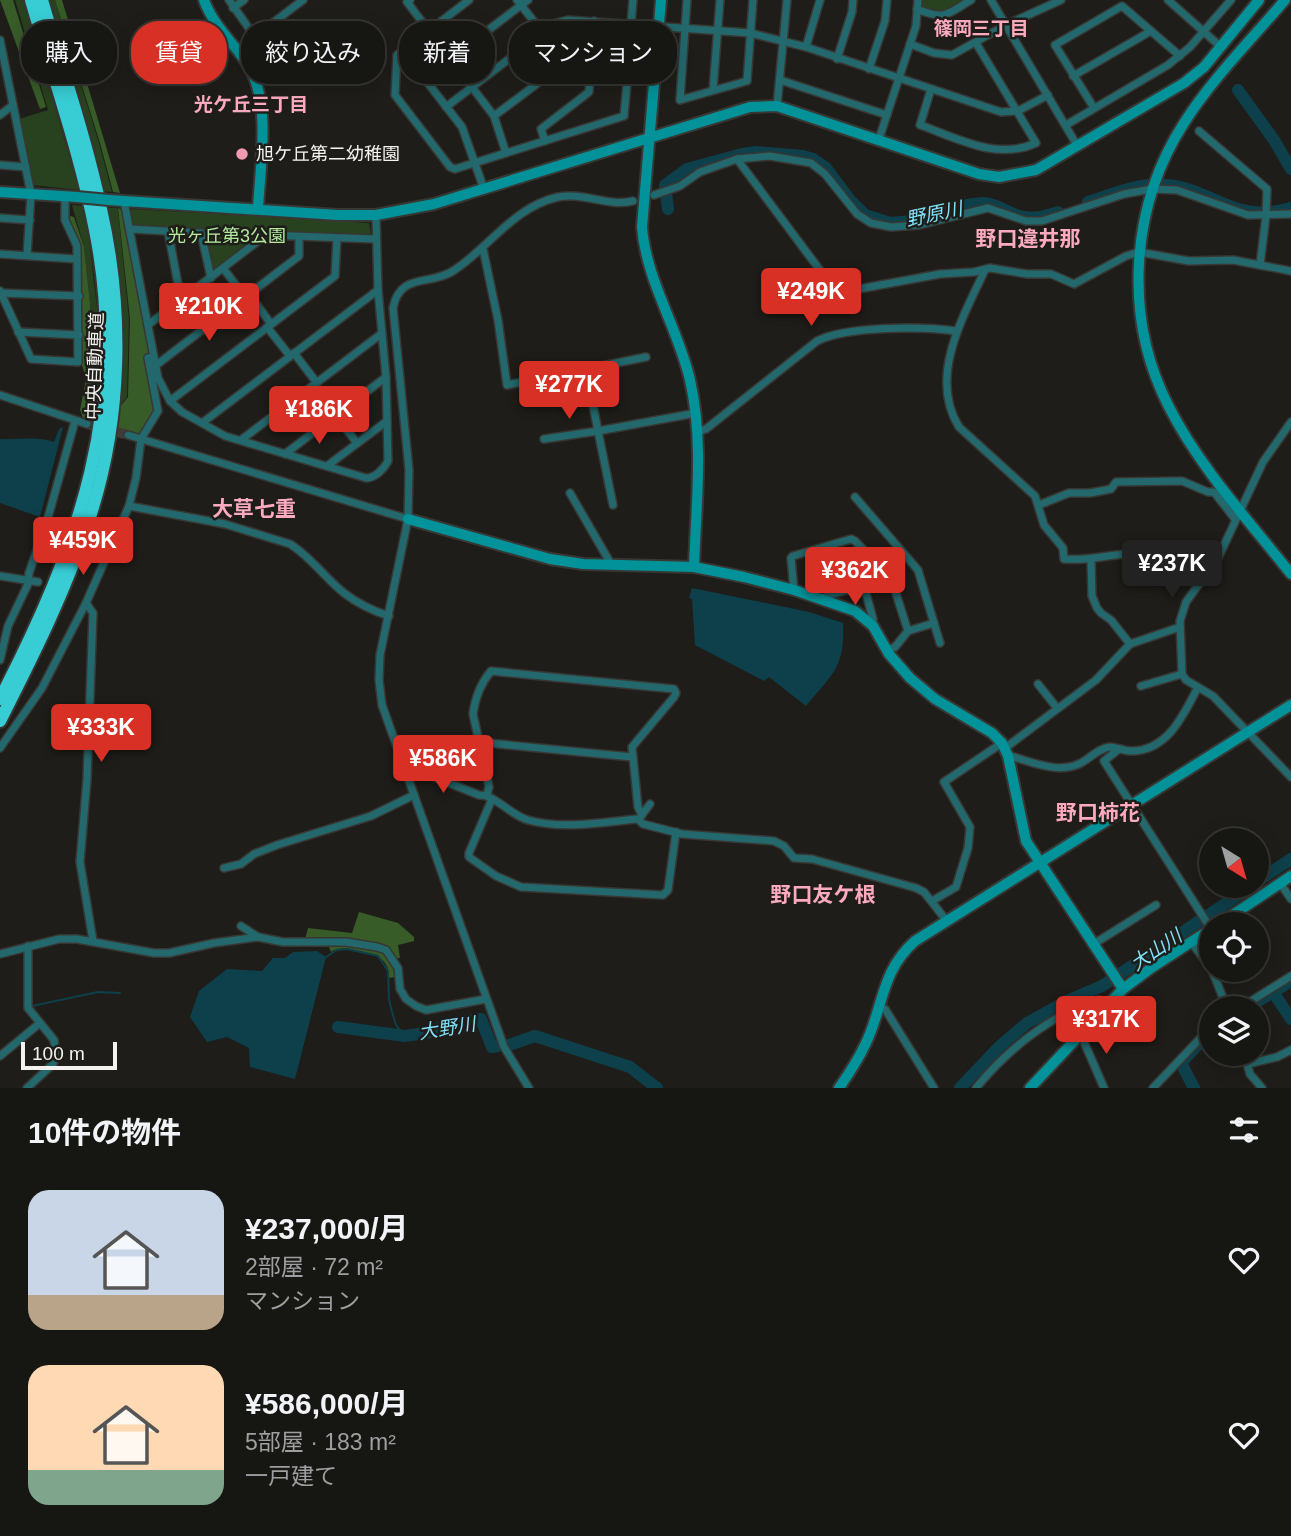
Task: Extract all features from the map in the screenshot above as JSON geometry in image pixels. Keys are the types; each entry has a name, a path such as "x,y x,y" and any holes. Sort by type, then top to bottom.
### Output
{"highway":[{"name":"中央自動車道","path":"0,699 52,592 81,512 100,434 107,354 103,275 95,231 76,152 31,0"},
{"name":"中央自動車道","path":"0,721 61,596 90,515 109,436 115,376 115,302 102,210 41,0"}],"street":[{"path":"204,0 211,15 255,79 262,106 258,209"},
{"path":"229,0 243,21"},
{"path":"233,8 244,0"},
{"path":"276,21 303,0"},
{"path":"410,0 407,2 422,21"},
{"path":"441,21 469,0"},
{"path":"631,21 633,0"},
{"path":"659,21 661,0"},
{"path":"687,0 680,100 747,81 753,0"},
{"path":"713,90 720,0"},
{"path":"777,106 787,0"},
{"path":"806,47 820,0"},
{"path":"837,59 852,12 853,0"},
{"path":"869,69 885,21 887,0"},
{"path":"879,139 916,26 918,0"},
{"path":"917,9 940,16 971,0"},
{"path":"991,0 1078,147"},
{"path":"910,44 944,55 961,52 1006,25 1061,0"},
{"path":"1066,125 1180,56 1231,0"},
{"path":"0,192 376,215 434,204 750,107 777,106 979,174 999,177 1036,170 1184,83 1204,67 1259,0"},
{"path":"1238,514 1190,444 1167,405 1158,383 1150,361 1141,317 1139,252 1154,186 1168,150 1189,115 1285,0"},
{"path":"1172,1 1222,47"},
{"path":"495,23 522,2 535,21"},
{"path":"1094,108 1055,45 1122,6 1180,56"},
{"path":"564,21 594,21"},
{"path":"677,27 750,33 806,47 1001,112 1018,111 1048,95"},
{"path":"1073,76 1151,31"},
{"path":"0,40 3,69 31,194 27,255"},
{"path":"931,89 920,125 994,150 1013,151 1036,143 976,43"},
{"path":"237,50 241,47"},
{"path":"399,54 396,95 450,167 455,169 624,116 627,84"},
{"path":"446,107 509,59"},
{"path":"780,80 887,115"},
{"path":"428,84 466,134 484,189"},
{"path":"469,84 494,116 506,153"},
{"path":"494,116 537,84"},
{"path":"545,141 541,129 589,92 590,84"},
{"path":"654,84 643,206 644,247 681,348 696,413 694,566"},
{"path":"0,115 13,105"},
{"path":"1199,131 1267,189 1260,265"},
{"path":"654,195 680,186 700,172 737,159 770,156 811,163 825,174 857,214 871,223 891,227 919,225 988,208 1026,221 1042,221 1154,186 1177,190 1239,212 1291,214"},
{"path":"737,159 837,293 940,274 985,270 1051,274 1074,284 1126,256 1139,252 1189,261 1233,260 1291,271"},
{"path":"0,165 26,167"},
{"path":"529,1088 507,1054 486,999 387,722 379,680 380,654 408,519 409,470 393,308 401,289 410,283 450,273 483,249 513,218 547,200 574,196 622,204 633,201"},
{"path":"71,197 65,220 76,246 79,296 78,362 31,359 1,292 79,296"},
{"path":"124,201 155,366 161,386 170,401 182,412 225,436 366,478 378,472 388,461 386,377 375,239 376,215"},
{"path":"0,218 30,220"},
{"path":"130,229 201,233 211,278"},
{"path":"167,231 181,300"},
{"path":"148,326 266,235 375,239"},
{"path":"155,366 299,256 299,237"},
{"path":"170,401 335,276 337,238"},
{"path":"483,249 498,320 507,385 646,357"},
{"path":"0,254 76,259"},
{"path":"223,268 315,384 357,443"},
{"path":"985,270 956,331 949,364 948,401 950,414 958,427 1035,496 1044,525 1063,548 1064,559 1091,560 1126,553 1140,554 1172,565 1199,584"},
{"path":"202,423 378,290"},
{"path":"697,432 706,429 817,341 826,337 878,329 956,331"},
{"path":"18,332 79,335"},
{"path":"241,440 381,334"},
{"path":"0,748 42,688 86,603 129,506 141,439 158,411 148,358 153,357"},
{"path":"586,369 613,505"},
{"path":"285,454 386,377"},
{"path":"0,395 87,424"},
{"path":"544,439 696,413"},
{"path":"34,581 29,573 47,522 75,421"},
{"path":"327,466 387,421"},
{"path":"1291,422 1263,462 1212,571 1186,602 1180,621 1182,674 1213,695 1291,777"},
{"path":"128,435 550,559 583,564 694,566 794,590 855,611 873,626 887,650 920,687 979,724 1005,749 1027,762 1063,767 1080,763 1110,747 1132,751 1147,748 1174,730 1181,722 1198,687"},
{"path":"1039,505 1069,493 1111,489 1116,482 1182,481 1214,492 1238,514 1291,574"},
{"path":"570,494 611,564"},
{"path":"855,497 918,570 940,643"},
{"path":"129,506 225,524 290,544 345,594 374,611 389,616"},
{"path":"794,590 793,556 851,539 891,578 908,631"},
{"path":"1091,560 1092,596 1097,608 1130,643"},
{"path":"0,576 34,581"},
{"path":"821,599 891,578"},
{"path":"0,660 8,626 34,581"},
{"path":"864,586 873,626"},
{"path":"86,603 93,614 87,779 80,862 93,941"},
{"path":"887,650 895,647 908,631 933,623"},
{"path":"932,901 956,887 970,840 970,827 944,782 1005,749 1096,680 1130,643 1180,627"},
{"path":"676,832 668,890 663,895 521,887 496,876 470,857 469,853 490,797 473,714 484,679 491,671 674,688 674,697 632,747 638,807 643,824 676,832 774,841 784,846 794,858 812,859 906,884 924,892 946,920"},
{"path":"1141,686 1182,674"},
{"path":"1038,684 1057,708"},
{"path":"839,1088 865,1046 888,977 903,952 946,920 1291,705"},
{"path":"478,743 632,757"},
{"path":"1005,749 1023,834 1120,987"},
{"path":"1119,749 1104,761 1199,912"},
{"path":"404,765 490,797 527,820 592,824 640,817 650,804"},
{"path":"224,869 241,864 265,850 371,816 414,794"},
{"path":"1235,912 1291,876"},
{"path":"1280,883 1291,899"},
{"path":"1094,948 1156,905"},
{"path":"241,926 258,937"},
{"path":"1030,1088 1106,1007 1120,987 1199,936"},
{"path":"0,954 59,939 93,941 140,951 169,953 258,937 283,942 346,942 386,950 398,968 400,989 406,999 426,1010 486,999"},
{"path":"1191,942 1199,952"},
{"path":"27,1088 53,1064 56,1056 54,1040 28,1008 28,946"},
{"path":"1259,996 1291,976"},
{"path":"976,1088 1008,1054 1059,1018 1099,1000 1106,1007"},
{"path":"879,1007 885,1009 934,1088"},
{"path":"0,1056 40,1023"},
{"path":"1081,1035 1104,1088"},
{"path":"1153,1088 1199,1040"},
{"path":"1269,1058 1291,1049"},
{"path":"1248,1066 1250,1074 1262,1088"}],"green space":[{"path":"0,0 13,0 21,26 21,57"},
{"path":"15,0 24,0 30,21 21,21"},
{"path":"47,0 55,0 61,21 53,21"},
{"path":"55,0 62,0 68,21 62,21"},
{"path":"920,0 963,0 947,9 933,11 920,7"},
{"path":"31,84 39,84 46,107 40,109"},
{"path":"40,84 48,84 79,190 32,185 19,119 48,110"},
{"path":"71,84 81,84 99,143 112,192 102,191"},
{"path":"81,84 87,84 120,193 113,192"},
{"path":"72,205 84,206 87,222 99,325 101,376 91,365 90,303 84,247"},
{"path":"105,208 118,210 129,319 127,397 119,407 122,327"},
{"path":"118,208 123,210 150,355 156,405 152,419 140,434 116,428 119,408 128,397 130,319"},
{"name":"光ヶ丘第3公園","path":"130,211 369,223 371,233 368,236 266,232 214,271 204,230 136,227"},
{"path":"74,217 84,247 90,303 91,365 101,377 96,422 83,418 80,410 86,379 82,365 79,245 67,219"},
{"path":"359,912 398,923 414,937 414,941 398,945 400,958 389,959 395,977 389,978 387,966 376,956 345,948 331,952 328,945 305,939 308,928 352,933"}],"water":[{"path":"63,427 40,517 0,503 0,439 54,442 59,429"},
{"path":"692,588 809,612 843,623 842,650 835,669 806,706 769,677 764,681 695,645 692,599 689,598"},
{"path":"317,951 326,957 295,1079 250,1067 249,1048 227,1037 207,1042 190,1017 199,991 227,969 262,971 273,958 285,958 293,952"}],"waterway":[{"path":"1238,90 1291,169"},
{"name":"野原川","path":"668,209 665,185 687,169 756,152 813,159 826,168 865,215 890,223 913,221 983,203 1030,218 1058,212"},
{"name":"野原川","path":"1088,202 1127,189 1157,185 1189,190 1232,207 1254,212 1291,208"},
{"name":"大山川","path":"1269,873 1291,859"},
{"name":"大山川","path":"960,1088 1000,1046 1027,1023 1102,986 1234,898"},
{"path":"326,957 337,950 347,949 378,956 388,971 389,999 396,1025 405,1036"},
{"path":"1267,996 1291,981"},
{"path":"32,1006 98,992 120,993"},
{"path":"1273,992 1291,1019"},
{"name":"大野川","path":"338,1027 405,1036 431,1032 450,1023 481,1019 492,1047 498,1046"},
{"name":"大野川","path":"509,1045 535,1036 630,1067 657,1088"},
{"path":"1194,1088 1181,1063 1199,1044"}],"tunnel":[{"path":"87,424 128,435"}],"place":[{"name":"旭ケ丘第二幼稚園","path":"242,154"}],"district":[{"name":"篠岡三丁目","path":"981,28"},
{"name":"光ケ丘三丁目","path":"251,104"},
{"name":"野口違井那","path":"1028,238"},
{"name":"大草七重","path":"254,508"},
{"name":"野口柿花","path":"1098,812"},
{"name":"野口友ケ根","path":"823,894"}]}
